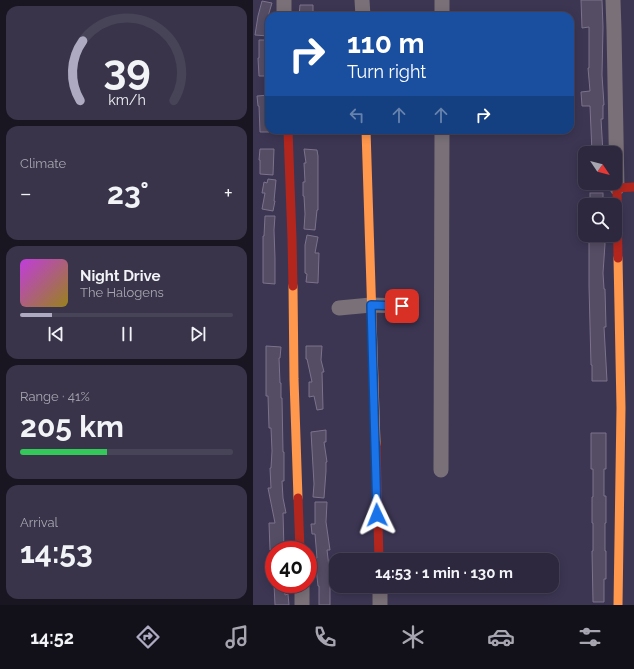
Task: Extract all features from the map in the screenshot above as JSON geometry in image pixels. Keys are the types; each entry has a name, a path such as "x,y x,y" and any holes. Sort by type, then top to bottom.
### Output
{"street":[{"path":"284,0 284,12"},
{"path":"362,0 363,12"},
{"path":"442,0 442,12"},
{"path":"613,0 616,146"},
{"path":"288,134 294,379 301,541"},
{"path":"366,134 379,553"},
{"path":"441,470 442,134"},
{"path":"622,188 634,187"},
{"path":"617,190 621,408 627,416 618,605"},
{"path":"339,308 371,305 402,306"},
{"path":"301,593 302,605"},
{"path":"380,593 380,605"}],"building":[{"path":"581,0 602,0 602,75 604,105 603,119 601,119 603,146 592,146 590,106 582,106 581,92 590,91 588,68 589,27 582,28"},
{"path":"262,1 272,3 269,12 265,12 265,36 255,35"},
{"path":"300,5 313,5 313,12 299,12"},
{"path":"259,40 265,40 265,76 259,76"},
{"path":"265,95 265,132 260,132 257,96"},
{"path":"260,149 274,149 273,175 260,174"},
{"path":"304,149 317,150 318,156 318,210 315,230 304,229 305,214 303,182 305,182 304,163 306,163"},
{"path":"268,179 276,180 273,211 262,209 265,193 262,193 264,182 267,183"},
{"path":"590,193 603,193 603,198 590,198"},
{"path":"265,216 275,216 275,284 263,283 263,236"},
{"path":"307,235 318,237 315,253 319,253 318,283 306,282 307,274 305,273 305,245"},
{"path":"589,242 605,242 603,273 605,289 606,327 604,327 607,381 592,381"},
{"path":"266,346 281,347 279,358 284,452 284,481 282,481 286,513 283,513 284,541 270,541 269,523 275,523 268,488 271,488 270,468 272,451 271,428 269,428 268,396 266,396"},
{"path":"306,346 322,346 321,360 324,372 322,372 323,409 317,410 314,396 309,397 309,382 312,382 306,359"},
{"path":"326,430 326,442 324,442 327,462 324,498 313,497 314,484 311,432"},
{"path":"591,433 606,433 604,496 606,496 606,579 604,579 604,602 593,602 593,469 591,469"},
{"path":"315,502 327,502 326,522 330,550 327,550 330,605 319,605 317,541 316,541 315,534 312,534 311,524 315,524"},
{"path":"274,593 285,593 285,595 288,594 289,605 275,605"}],"traffic: slow":[{"path":"366,134 376,444"},
{"path":"618,258 621,408 618,605"},
{"path":"293,286 298,498"}],"traffic: jam":[{"path":"288,134 293,286"},
{"path":"618,258 617,188 634,187"},
{"path":"376,444 379,553"},
{"path":"298,498 300,541"}],"route":[{"path":"377,515 371,305 402,306"}]}
